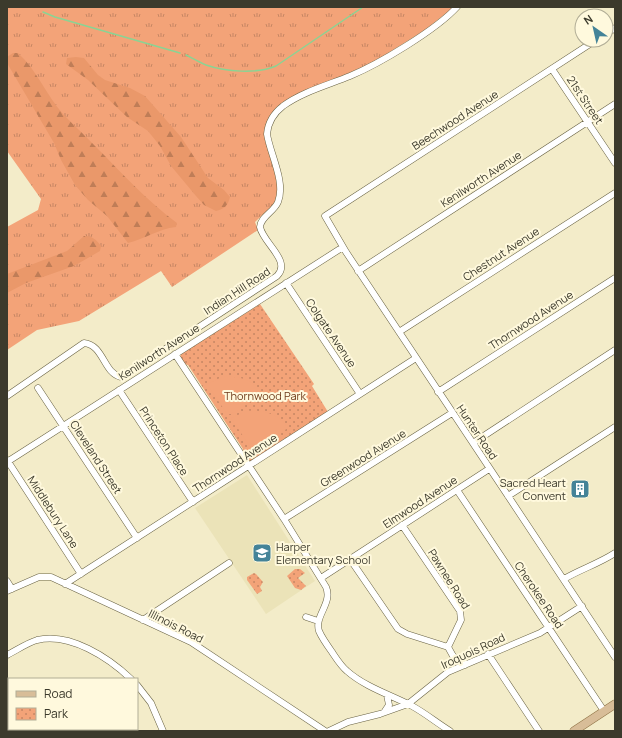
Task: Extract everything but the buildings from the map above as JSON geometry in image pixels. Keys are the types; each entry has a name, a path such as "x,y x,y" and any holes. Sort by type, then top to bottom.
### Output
{"main road":[{"path":"574,731 615,704"}],"street":[{"name":"Indian Hill Road","path":"7,396 84,343 90,344 97,348 113,374 121,377 124,376 277,276 282,270 282,263 260,227 262,221 278,202 280,188 267,134 268,125 273,116 283,106 295,99 352,75 384,58 425,32 457,7"},
{"name":"Beechwood Avenue","path":"325,216 584,48"},
{"name":"21st Street","path":"552,69 615,163"},
{"name":"Kenilworth Avenue","path":"358,271 615,104"},
{"name":"Chestnut Avenue","path":"399,332 615,193"},
{"name":"Hunter Road","path":"325,216 358,271 615,656"},
{"name":"Kenilworth Avenue","path":"7,462 343,247"},
{"name":"Thornwood Avenue","path":"438,392 615,278"},
{"name":"Colgate Avenue","path":"286,283 360,394"},
{"path":"473,443 615,350"},
{"path":"175,354 284,519 326,587 328,595 323,613 318,620 320,633 345,670 387,695 408,704 450,731"},
{"name":"Thornwood Avenue","path":"65,584 416,358"},
{"name":"Cleveland Street","path":"38,388 137,538"},
{"name":"Princeton Place","path":"119,390 193,502"},
{"name":"Greenwood Avenue","path":"284,519 452,413"},
{"path":"508,496 615,427"},
{"name":"Middlebury Lane","path":"7,462 81,574"},
{"name":"Elmwood Avenue","path":"321,578 489,469"},
{"name":"Cherokee Road","path":"457,490 604,711"},
{"name":"Pawnee Road","path":"402,525 460,611 461,620 448,647"},
{"path":"564,579 582,568 600,562 615,553"},
{"path":"350,559 398,629 407,634 448,647 453,656 465,665"},
{"path":"143,620 229,563"},
{"name":"Illinois Road","path":"10,590 31,579 45,576 65,584 191,642 325,731"},
{"path":"7,580 10,590"},
{"name":"Iroquois Road","path":"329,731 348,722 408,704 448,672 549,629 582,606"},
{"path":"306,617 318,620"},
{"path":"7,655 38,640 58,639 70,642 96,654 118,667 130,678"},
{"path":"488,654 539,731"},
{"path":"448,672 453,656"},
{"path":"138,686 151,703 163,731"},
{"path":"386,711 389,705 387,695"}],"shaded area":[{"name":"Harper Elementary School","path":"247,475 315,581 266,614 195,508"}],"green space":[{"path":"7,7 454,7 425,30 374,62 295,97 266,125 278,188 276,202 255,222 258,230 172,287 161,271 79,321 37,330 7,350 7,227 38,210 41,199 7,151"},
{"path":"13,53 18,53 31,67 51,99 63,114 145,196 177,223 176,227 163,230 128,243 107,216 88,200 75,185 61,160 54,143 7,63 7,57"},
{"path":"67,58 84,58 98,75 105,80 130,88 145,96 181,137 208,178 224,190 230,197 225,207 216,211 204,205 171,166 160,146 148,131 127,117 88,80 66,64"},
{"path":"84,236 92,237 96,240 101,246 100,251 74,266 26,283 7,293 7,274 67,251"},
{"name":"Thornwood Park","path":"260,304 314,384 312,386 328,412 252,461 249,461 242,452 243,449 188,365 184,364 180,357 181,354"},
{"path":"222,377 240,378 250,382 263,394 231,414 227,414 207,384"},
{"path":"247,411 259,411 275,416 288,428 255,449 251,448 231,418"},
{"path":"295,569 300,569 305,573 298,578 306,586 301,590 295,588 287,576"},
{"path":"254,573 263,582 260,587 262,591 257,594 247,580 247,577"}],"waterway":[{"path":"186,55 206,65 232,71 268,69 276,66 363,7"},
{"path":"43,12 55,17 180,53"}],"place":[{"name":"Sacred Heart Convent","path":"580,489"},
{"name":"Harper Elementary School","path":"262,553"}]}
